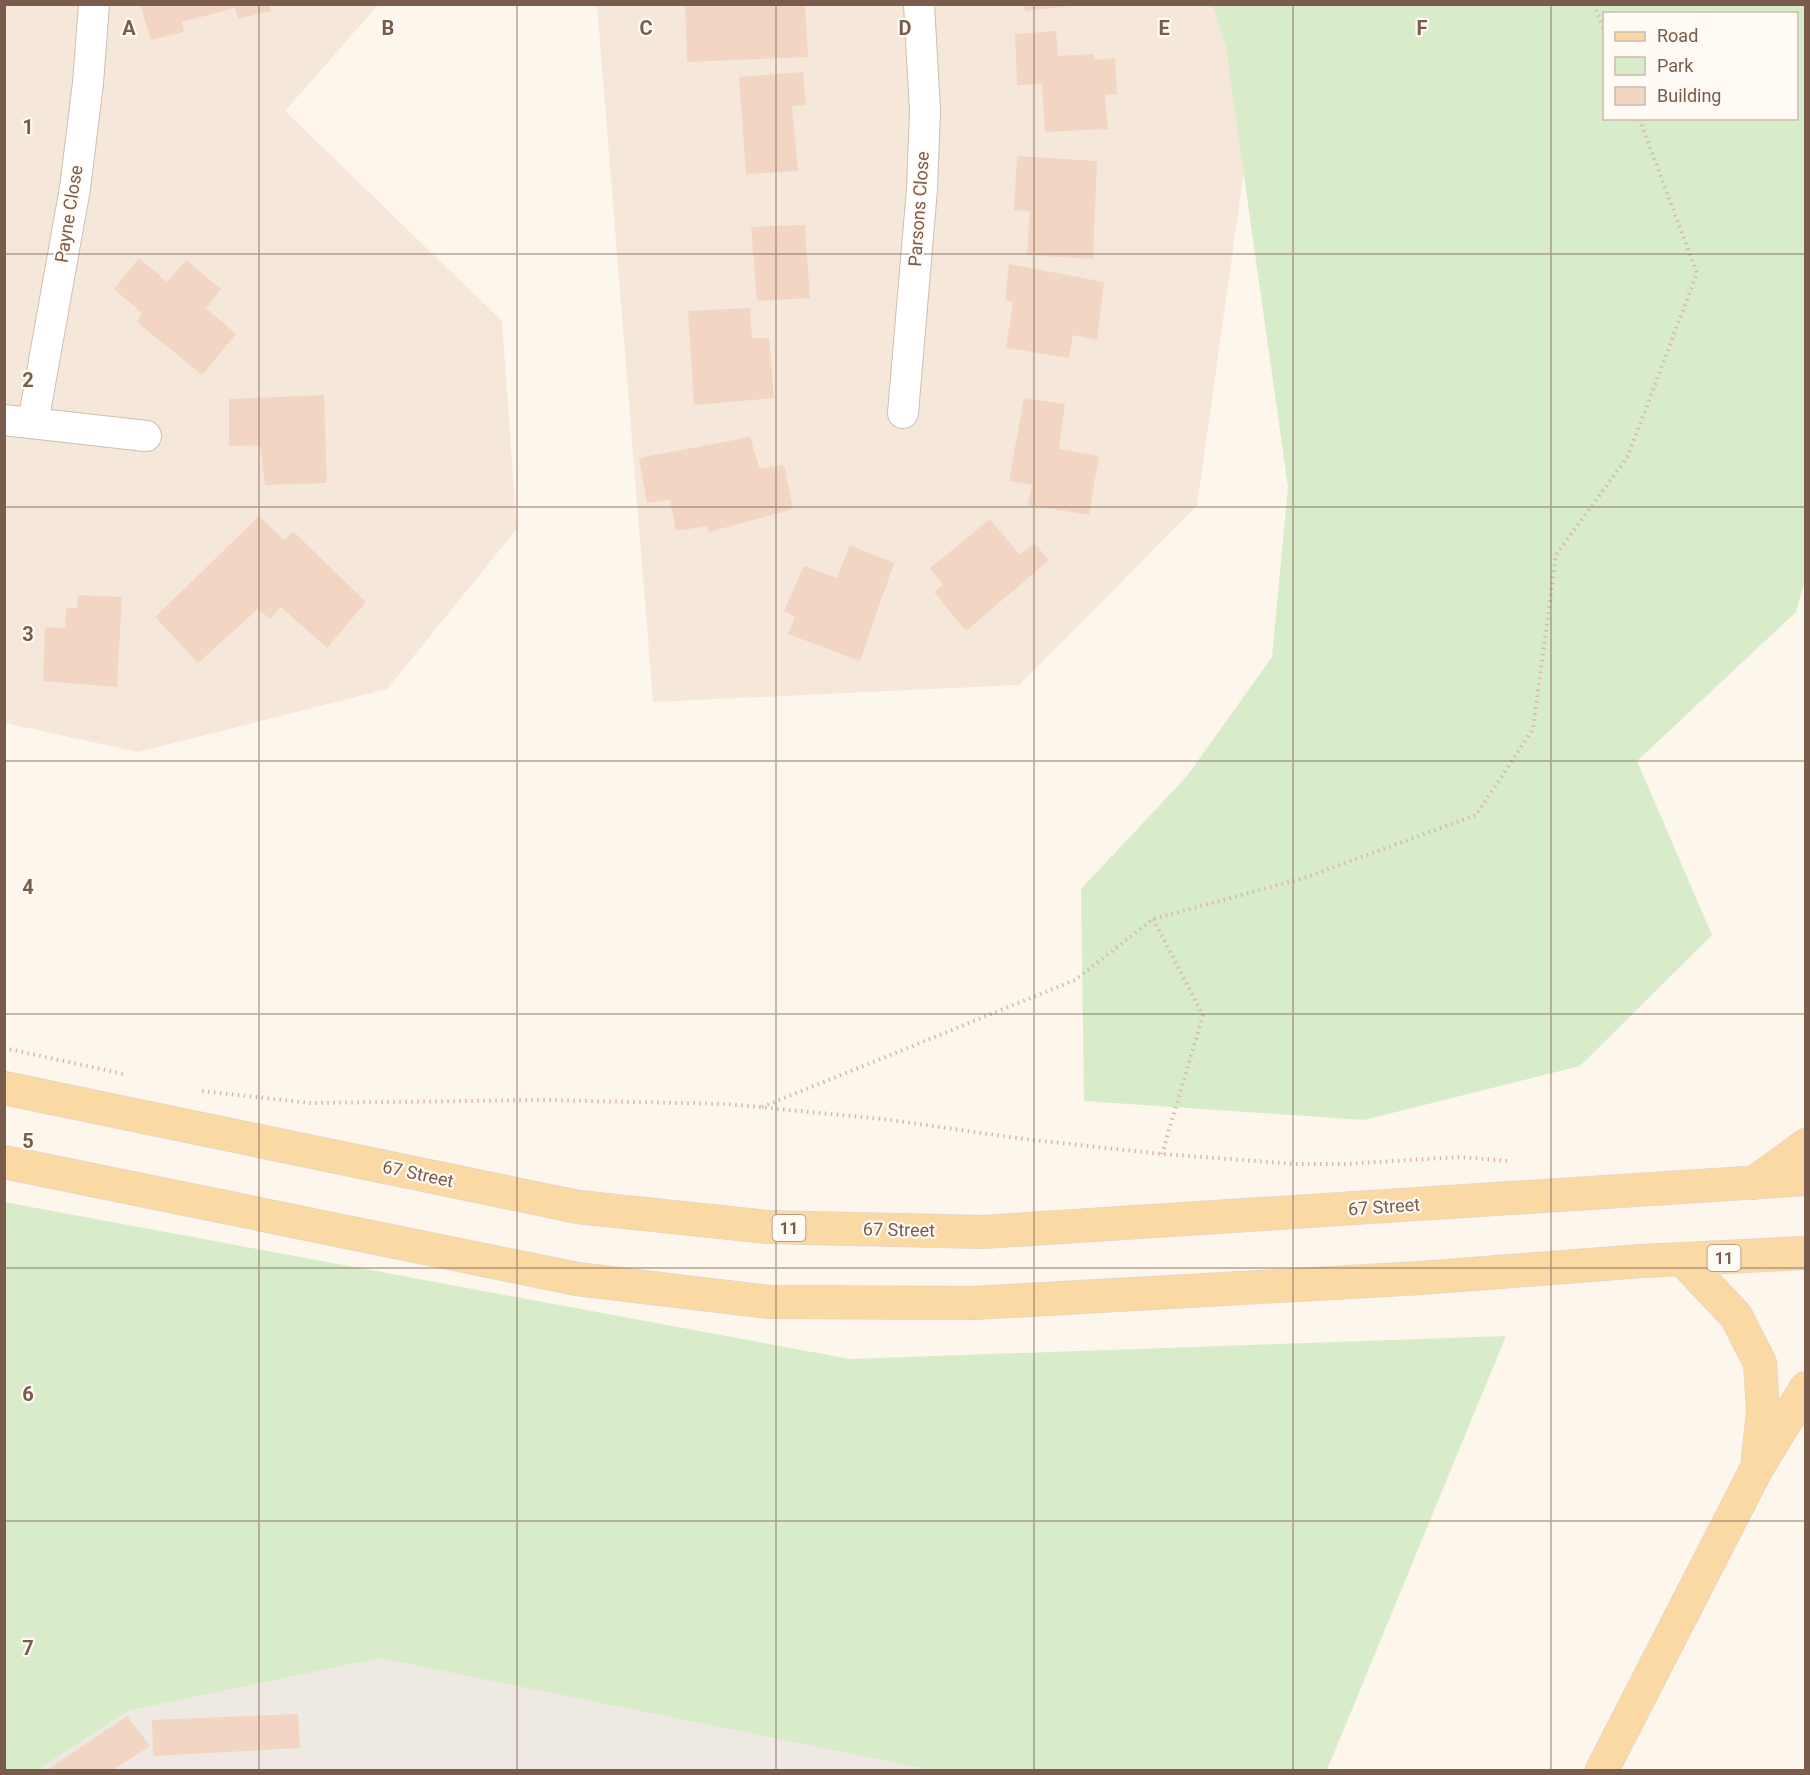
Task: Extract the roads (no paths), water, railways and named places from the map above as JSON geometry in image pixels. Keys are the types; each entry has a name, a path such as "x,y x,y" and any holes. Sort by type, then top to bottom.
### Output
{"main road":[{"name":"67 Street","path":"4,1088 578,1207 767,1227 983,1232 1806,1179"},
{"path":"1754,1183 1806,1145"},
{"name":"11","path":"4,1162 577,1279 769,1302 974,1303 1409,1279 1806,1253"},
{"path":"1683,1260 1736,1316 1760,1362 1763,1411 1757,1468"},
{"path":"1602,1770 1757,1468 1806,1388"}],"street":[{"name":"Payne Close","path":"94,4 88,83 75,188 19,421 146,436"},
{"name":"Parsons Close","path":"903,413 923,167 925,111 919,4"}]}
